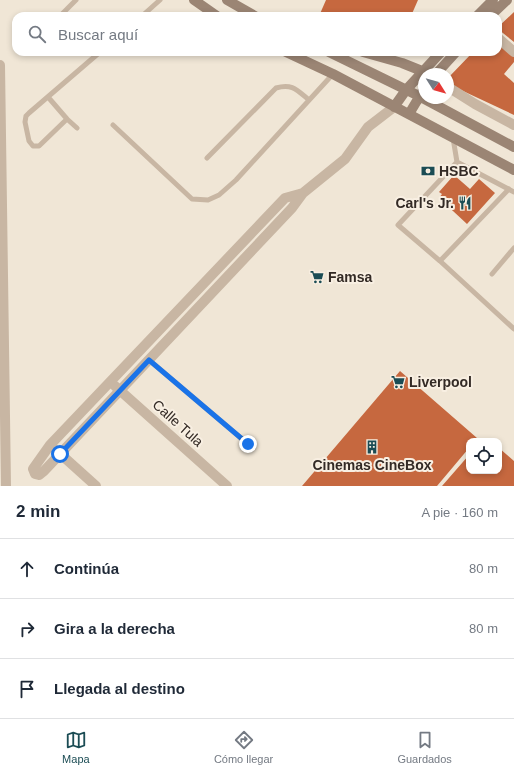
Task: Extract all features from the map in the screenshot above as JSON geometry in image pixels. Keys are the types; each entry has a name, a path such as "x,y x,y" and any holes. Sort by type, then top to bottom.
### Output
{"main road":[{"path":"194,0 211,12"},
{"path":"227,0 248,12"},
{"path":"481,12 493,0"},
{"path":"494,12 507,0"},
{"path":"294,56 394,106 514,170"},
{"path":"337,56 406,90 418,92"},
{"path":"377,56 418,69"},
{"path":"428,68 438,56"},
{"path":"441,68 452,56"},
{"path":"394,106 406,90 418,79"},
{"path":"409,114 418,98"},
{"path":"440,104 514,147"}],"street":[{"path":"502,42 514,52"},
{"path":"0,65 6,486"},
{"path":"454,91 475,104 514,124"},
{"path":"303,193 285,198 50,445 32,469 35,474 39,475 44,471 292,208 303,193 345,159 368,127 394,106"},
{"name":"Calle Tula","path":"110,382 227,486"},
{"path":"50,445 96,486"}],"lane":[{"path":"64,12 76,0"},
{"path":"146,12 160,0"},
{"path":"67,119 39,146 33,146 29,141 25,122 26,116 95,56"},
{"path":"113,125 192,200 208,200 219,195 236,180 332,74"},
{"path":"207,158 276,88 284,85 292,87 309,100"},
{"path":"48,97 77,128"},
{"path":"452,137 457,162"},
{"path":"440,261 512,191 457,162"},
{"path":"457,162 398,225 440,261 514,329"},
{"path":"492,274 514,248"},
{"path":"149,360 248,444"}],"building":[{"path":"326,0 418,0 413,12 321,12"},
{"path":"514,12 514,42 502,32 502,23"},
{"path":"502,46 514,57 514,62 504,74 514,83 514,115 454,87 454,72 469,56 502,56"},
{"name":"Carl's Jr.","path":"454,175 470,189 479,179 495,193 467,224 439,198 442,194 439,192"},
{"name":"Cinemas CineBox","path":"400,371 477,438 466,438 466,452 437,486 302,486"},
{"path":"502,451 514,461 514,486 442,486 466,458 466,474 502,474"}],"place":[{"name":"HSBC","path":"428,171"},
{"name":"Carl's Jr.","path":"465,203"},
{"name":"Famsa","path":"317,277"},
{"name":"Liverpool","path":"398,382"},
{"name":"Cinemas CineBox","path":"372,447"}],"route":[{"path":"60,454 149,360 248,444"}]}
